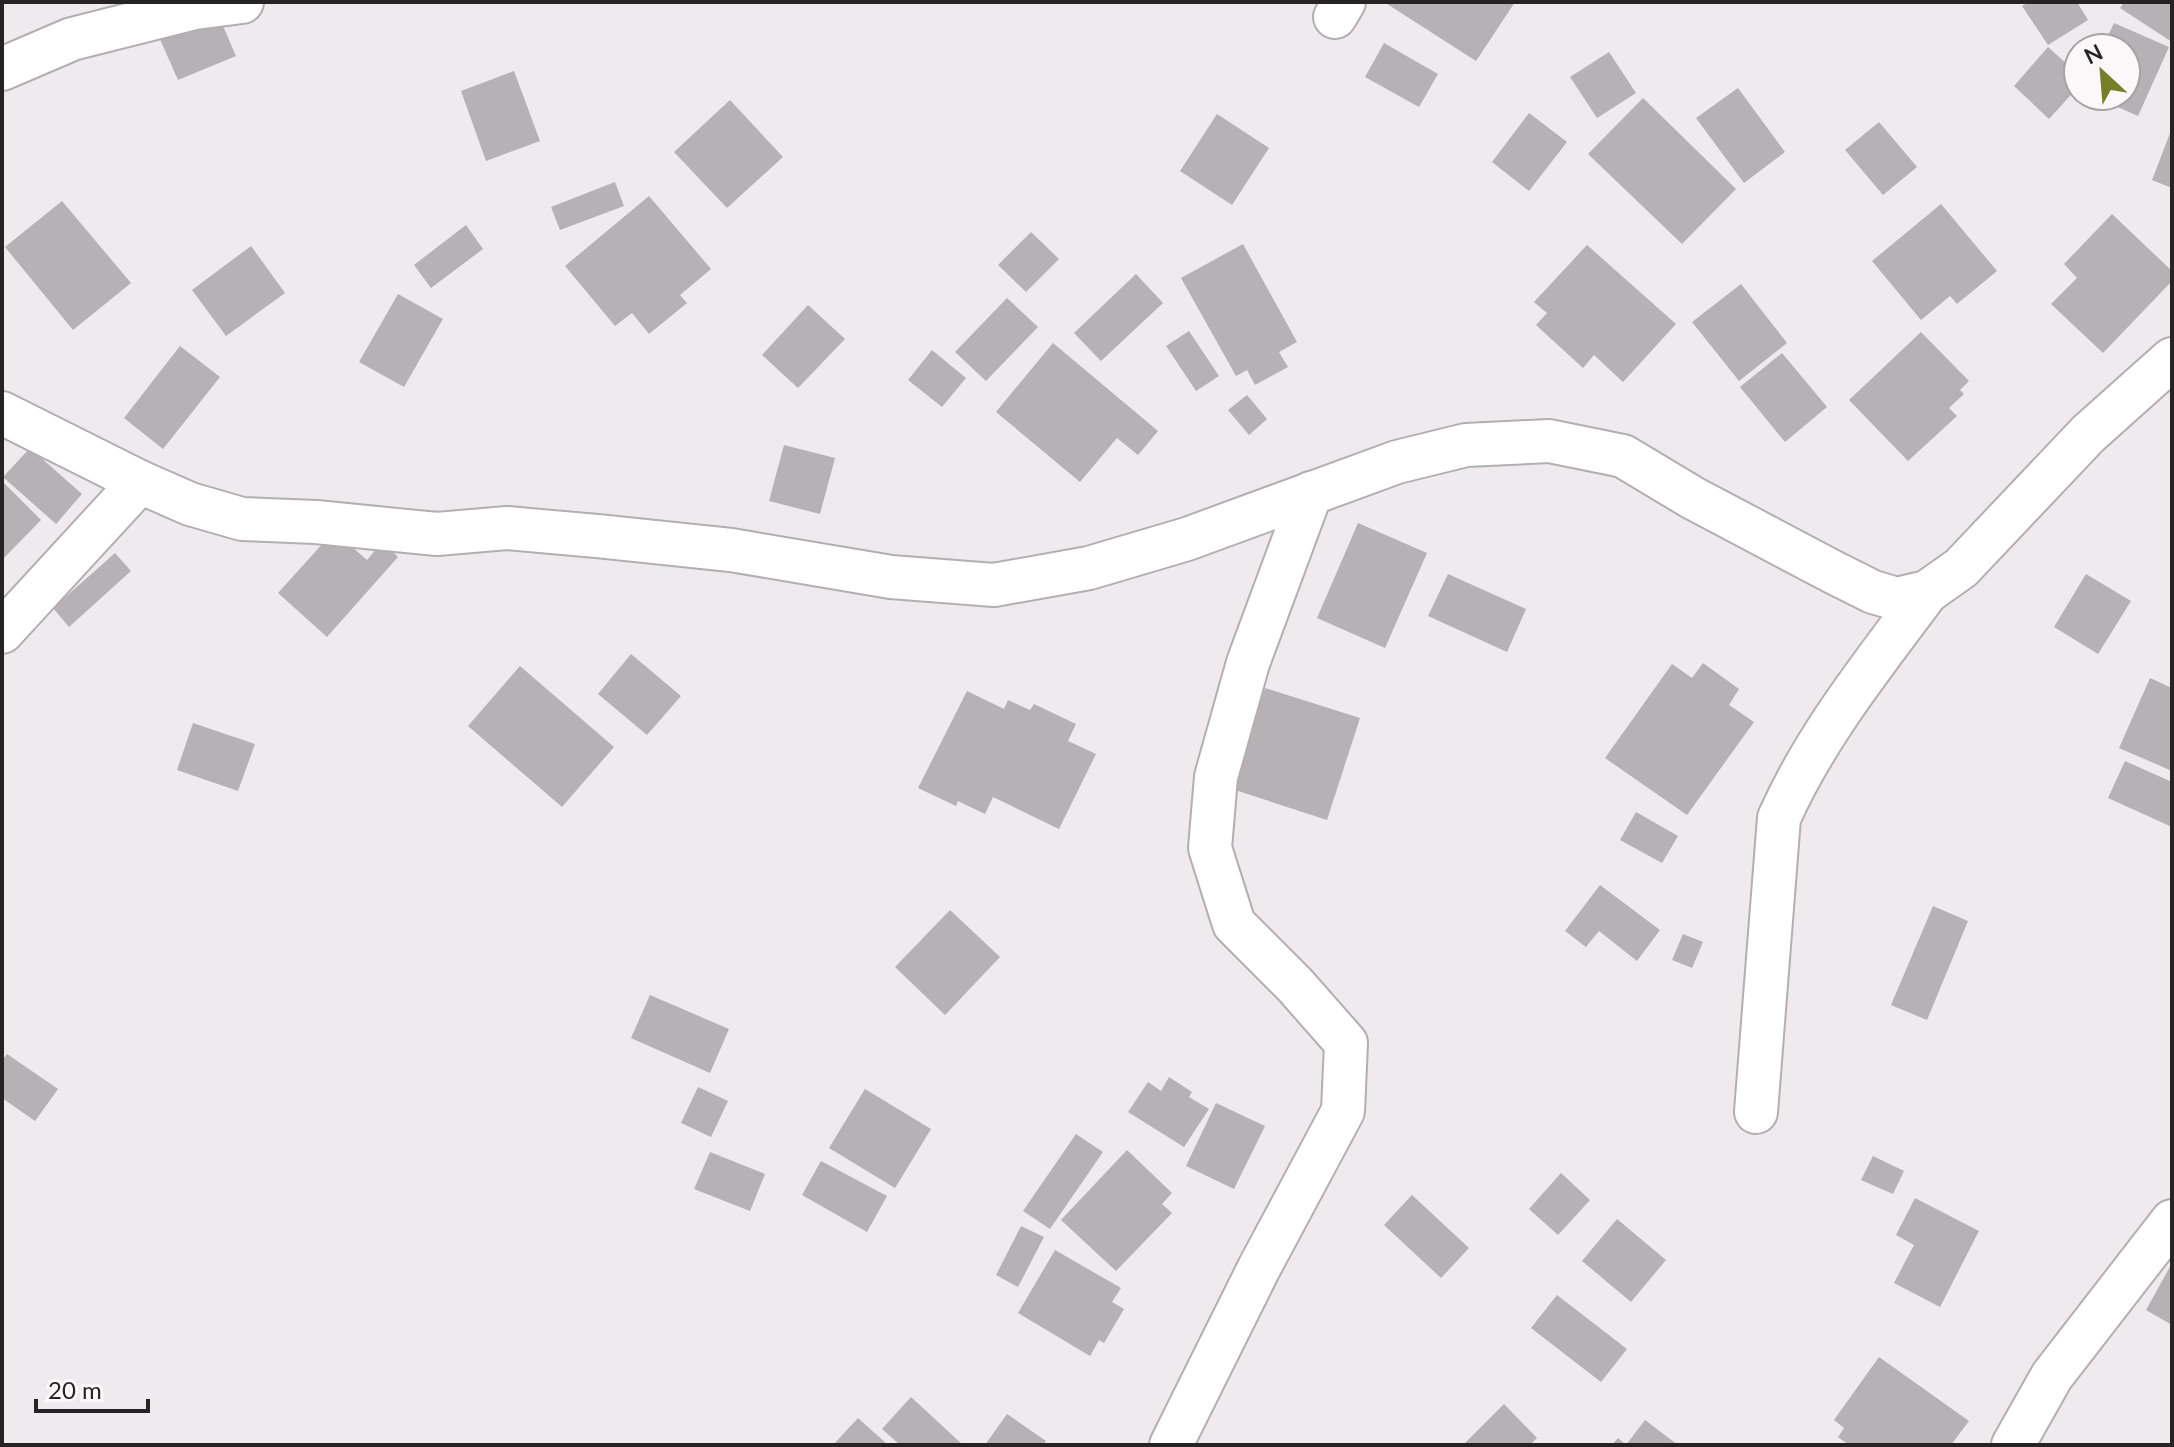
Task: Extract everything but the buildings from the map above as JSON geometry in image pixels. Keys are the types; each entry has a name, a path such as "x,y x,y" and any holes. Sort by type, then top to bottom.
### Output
{"street":[{"path":"2,69 72,39 195,8 242,2"},
{"path":"1756,1112 1779,818 1797,778 1859,681 1927,592 1961,568 2088,434 2172,359"},
{"path":"2,413 140,482 190,504 242,519 316,522 437,534 507,528 731,550 891,577 994,585 1089,568 1187,539 1397,462 1466,445 1549,441 1623,456 1693,498 1873,592 1897,599 1927,592"},
{"path":"2,632 140,482"},
{"path":"1171,1445 1259,1268 1343,1111 1346,1043 1295,985 1234,924 1210,848 1216,777 1248,663 1311,493"},
{"path":"2013,1445 2052,1376 2172,1221"}]}
